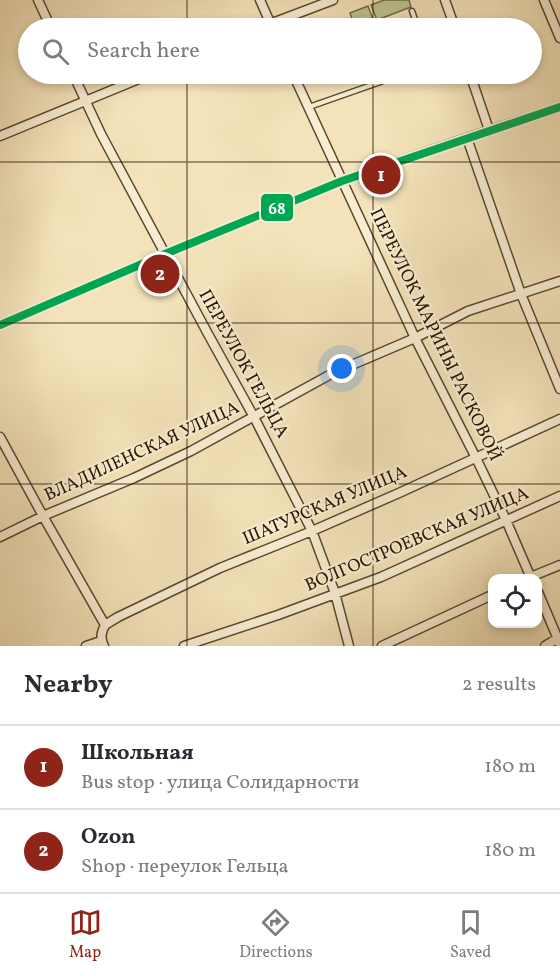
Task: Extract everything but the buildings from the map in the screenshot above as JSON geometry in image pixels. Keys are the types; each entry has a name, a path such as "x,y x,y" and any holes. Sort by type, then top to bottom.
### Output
{"street":[{"path":"38,0 46,18"},
{"path":"260,0 268,18"},
{"path":"290,18 333,0"},
{"path":"445,0 451,18"},
{"path":"544,0 560,38"},
{"name":"ПЕРЕУЛОК ГЕЛЬЦА","path":"77,84 101,134 254,417 312,531 335,593 349,646"},
{"path":"0,136 127,84"},
{"name":"ПЕРЕУЛОК МАРИНЫ РАСКОВОЙ","path":"298,84 415,338 506,520 528,574"},
{"path":"474,84 489,130"},
{"path":"0,325 342,181 560,107"},
{"path":"467,138 521,294 560,389"},
{"name":"ВЛАДИЛЕНСКАЯ УЛИЦА","path":"0,537 191,451 333,373 415,338 468,311 560,281"},
{"name":"ШАТУРСКАЯ УЛИЦА","path":"105,625 220,568 312,531 560,419"},
{"path":"0,437 105,625 101,633 102,643 86,646"},
{"name":"ВОЛГОСТРОЕВСКАЯ УЛИЦА","path":"184,646 278,615 381,577 560,496"},
{"path":"539,574 560,565"},
{"path":"382,646 488,597"},
{"path":"542,603 559,641 545,646"}],"lane":[{"path":"412,10 415,18"},
{"path":"309,108 375,84"}],"green space":[{"path":"384,0 409,0 411,7 382,18 376,18 371,5"},
{"path":"368,6 372,18 352,18 350,13"}],"transit line":[{"name":"68","path":"0,325 342,181 560,107"}],"place":[{"name":"Школьная","path":"381,175"},
{"name":"Ozon","path":"160,274"}]}
